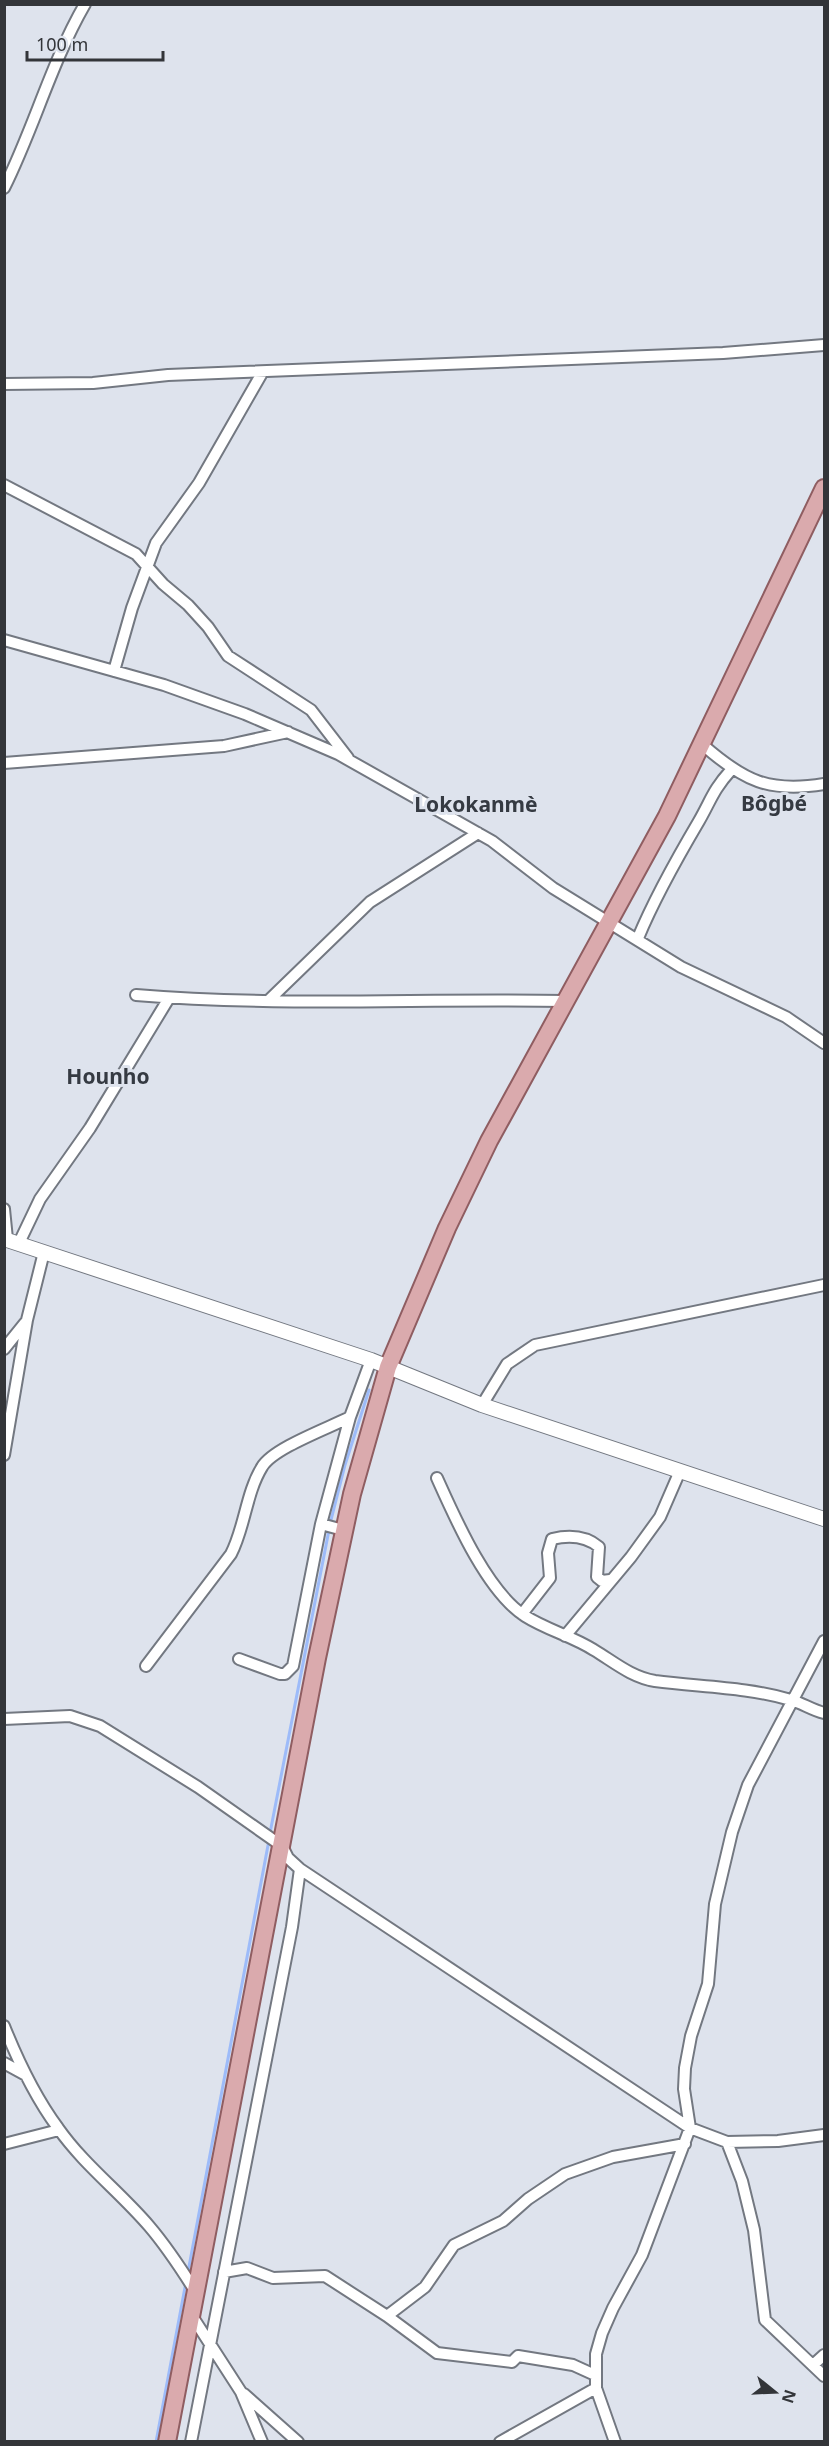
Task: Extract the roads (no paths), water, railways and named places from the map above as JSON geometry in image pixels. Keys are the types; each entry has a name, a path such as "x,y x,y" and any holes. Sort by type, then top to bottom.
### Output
{"main road":[{"path":"168,2442 282,1846 331,1526 388,1367 451,1218 489,1141 610,922 703,745 825,488"}],"street":[{"path":"4,188 21,154 48,77 85,4"},
{"path":"4,384 93,383 168,375 723,353 825,345"},
{"path":"114,671 147,563 170,521 199,483 262,373"},
{"path":"4,485 136,554 147,563 163,584 208,627 228,656 311,710 350,760"},
{"path":"4,640 114,671 235,710 350,760 478,833 553,888 638,938 681,967 786,1017 825,1043"},
{"path":"4,763 224,746 288,732"},
{"path":"703,745 731,770 750,780 786,788 825,784"},
{"path":"638,938 664,880 701,817 713,789 731,770"},
{"path":"269,1000 370,902 478,833"},
{"path":"136,995 269,1000 567,1001"},
{"path":"10,1240 90,1128 169,998"},
{"path":"4,1209 10,1240"},
{"path":"10,1240 371,1360 482,1405 825,1519"},
{"path":"4,1455 27,1320 44,1252"},
{"path":"482,1405 507,1364 535,1345 825,1285"},
{"path":"4,1349 27,1320"},
{"path":"239,1659 280,1674 285,1674 293,1666 331,1526 350,1417 371,1360"},
{"path":"146,1666 231,1554 239,1539 257,1478 265,1462 285,1448 350,1417"},
{"path":"565,1636 631,1557 660,1517 680,1470"},
{"path":"437,1478 466,1540 501,1593 522,1614 596,1651 623,1670 653,1681 706,1684 791,1700 825,1713"},
{"path":"522,1614 550,1578 548,1553 552,1539 567,1535 593,1541 599,1547 597,1577 602,1581 610,1580"},
{"path":"615,2442 596,2388 595,2375 602,2333 642,2255 690,2128 684,2089 685,2068 708,1984 715,1904 721,1877 748,1785 791,1700 825,1641"},
{"path":"4,1719 70,1716 100,1726 198,1787 282,1846 288,1858 300,1869 690,2128 728,2142 778,2141 825,2135"},
{"path":"191,2442 290,1937 300,1869"},
{"path":"4,2026 26,2075 58,2130 87,2164 148,2224 171,2252 197,2294"},
{"path":"4,2063 26,2075"},
{"path":"4,2144 58,2130"},
{"path":"728,2142 742,2181 754,2230 765,2320 825,2376"},
{"path":"387,2316 425,2287 454,2245 503,2221 528,2199 565,2174 613,2157 685,2144"},
{"path":"224,2272 247,2268 273,2278 325,2276 387,2316 414,2337 443,2354 513,2362 523,2355 547,2362 573,2365 595,2375"},
{"path":"192,2316 241,2392 262,2442"},
{"path":"813,2365 825,2355"},
{"path":"500,2442 596,2388"},
{"path":"241,2392 298,2442"}],"waterway":[{"path":"330,1524 345,1465 369,1390"},
{"path":"270,1833 329,1530"},
{"path":"188,2272 269,1840"},
{"path":"156,2442 186,2282"}],"district":[{"name":"Bôgbé","path":"774,803"},
{"name":"Lokokanmè","path":"476,804"},
{"name":"Hounho","path":"108,1076"}]}
